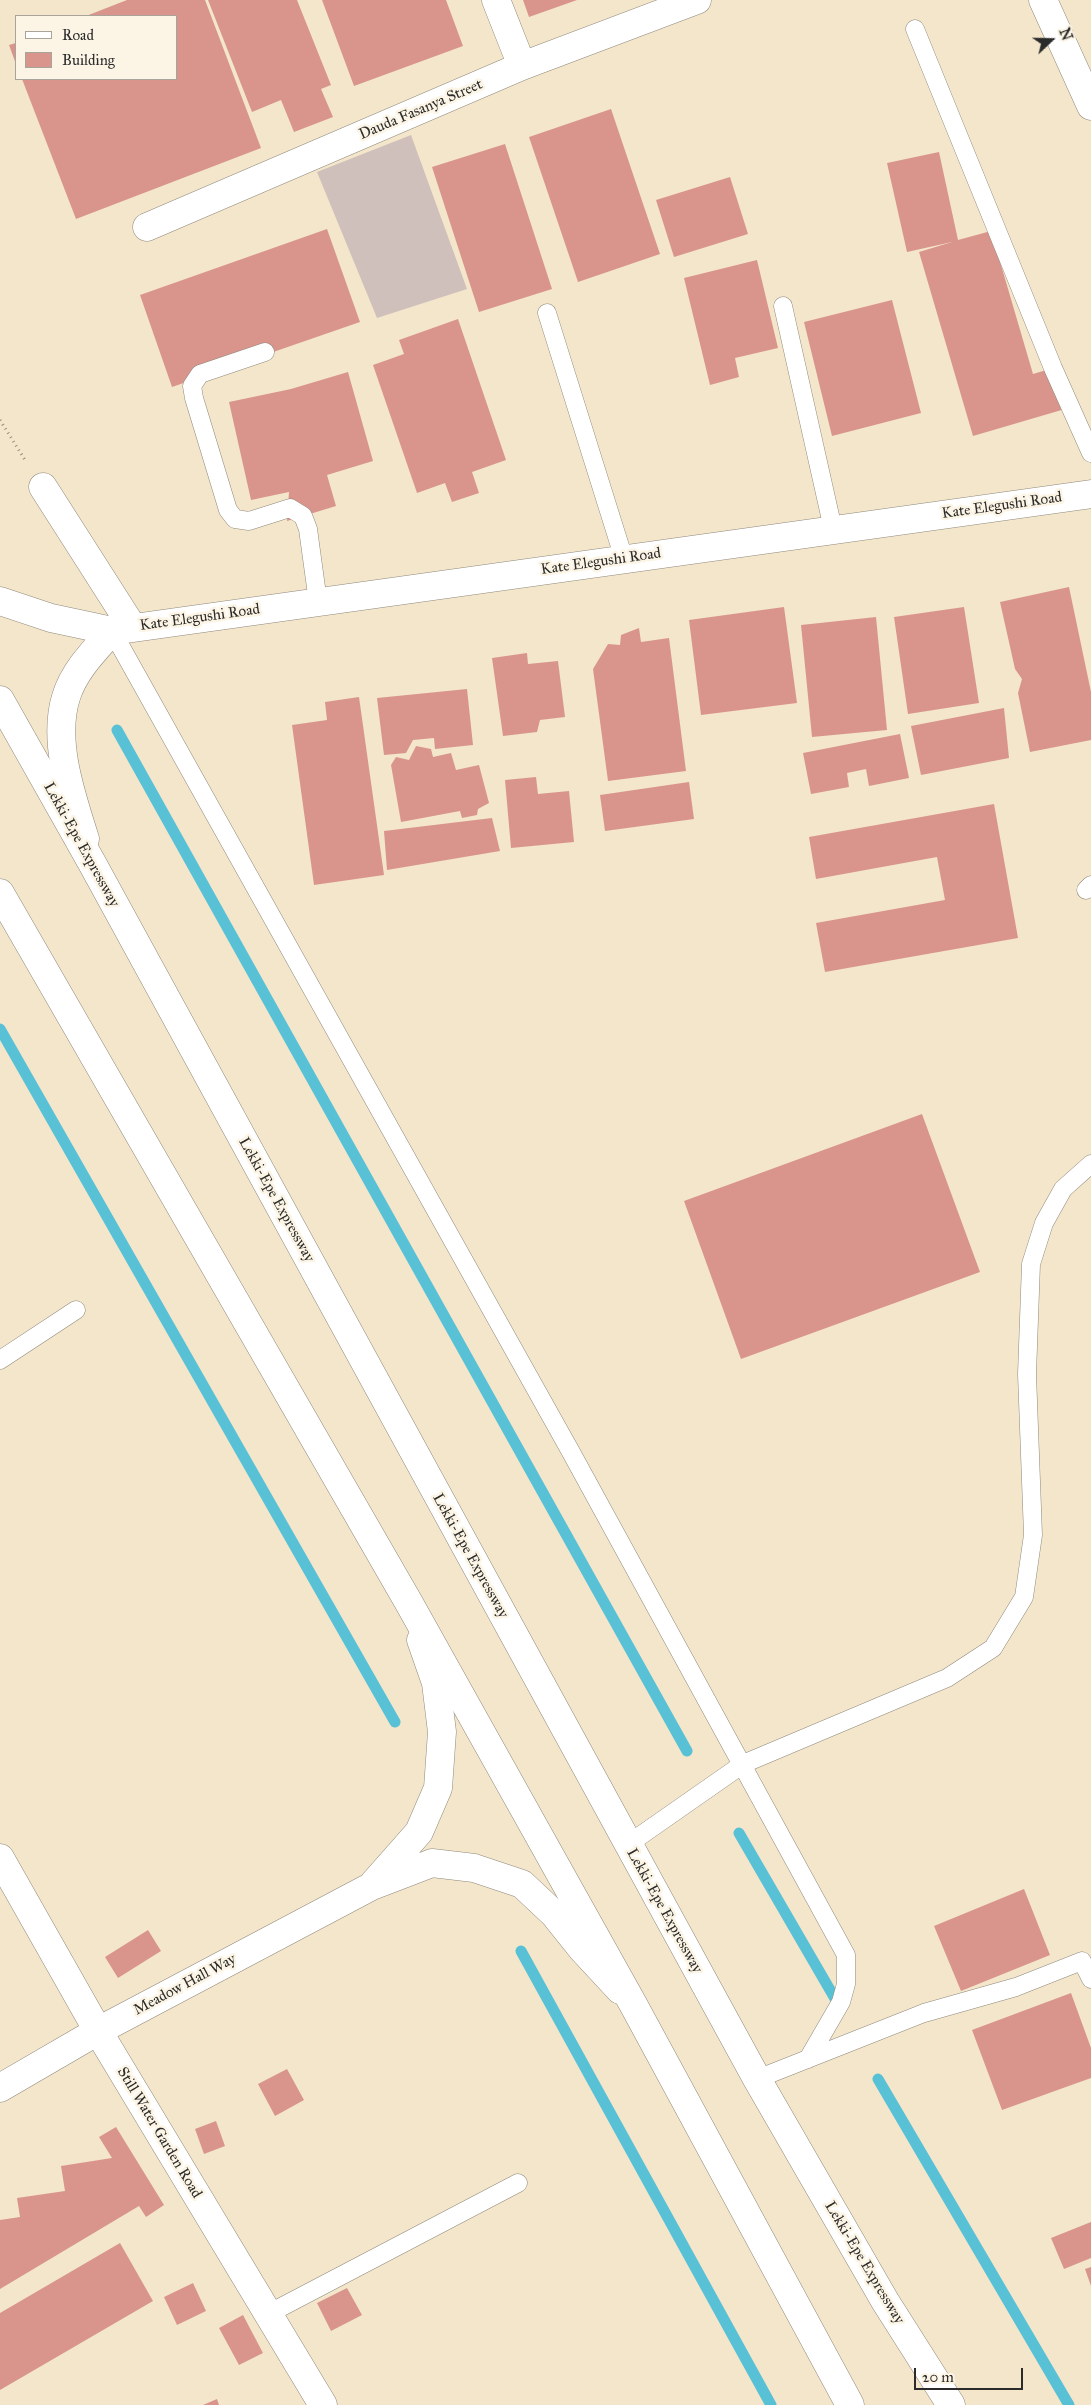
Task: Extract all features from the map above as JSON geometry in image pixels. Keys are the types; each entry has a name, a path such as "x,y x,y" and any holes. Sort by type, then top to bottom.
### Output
{"main road":[{"path":"496,0 522,66"},
{"name":"Dauda Fasanya Street","path":"147,227 522,66 697,0"},
{"path":"1044,0 1091,106"},
{"path":"43,487 122,630 84,662 66,697 61,740 69,786 92,863"},
{"name":"Kate Elegushi Road","path":"0,601 51,618 122,630 1091,494"},
{"name":"Lekki-Epe Expressway","path":"0,700 92,863 756,2079 885,2301 951,2405"},
{"path":"0,893 409,1603 632,2004 850,2405"},
{"path":"372,1886 419,1832 438,1788 442,1732 436,1683 409,1603"},
{"name":"Still Water Garden Road","path":"0,1858 98,2031 268,2314 313,2402"},
{"path":"372,1886 432,1863 474,1868 522,1884 554,1914 582,1949 632,2004"},
{"name":"Meadow Hall Way","path":"0,2088 98,2031 372,1886"}],"lane":[{"path":"916,29 1053,368 1091,453"},
{"path":"783,306 833,529"},
{"path":"547,313 624,559"},
{"path":"264,352 200,374 192,386 194,398 228,510 235,519 249,521 290,508 303,516 308,529 318,602"},
{"path":"122,630 846,1955 846,1984 841,2002 808,2059"},
{"path":"627,1845 743,1764 947,1678 993,1648 1024,1597 1033,1535 1027,1374 1031,1264 1044,1223 1063,1189 1091,1164"},
{"path":"0,1360 76,1310"},
{"path":"756,2079 924,2013 1016,1987 1087,1959 1091,1979"},
{"path":"268,2314 518,2182"}],"path":[{"path":"0,420 43,487"}],"shaded area":[{"path":"411,135 467,289 377,318 317,172"}],"building":[{"path":"127,0 205,0 261,148 76,219 22,80 178,80 178,15 89,15"},
{"path":"208,0 297,0 331,85 321,89 333,117 294,132 281,100 252,112"},
{"path":"322,0 446,0 463,46 354,86"},
{"path":"523,0 577,0 529,17"},
{"path":"15,43 15,61 9,45"},
{"path":"611,109 660,254 578,282 529,137"},
{"path":"505,144 552,289 479,312 432,167"},
{"path":"939,152 958,240 991,231 1033,374 1053,368 1065,409 973,436 919,252 952,242 907,252 887,163"},
{"path":"730,177 748,234 674,257 656,200"},
{"path":"327,229 360,322 172,387 140,295"},
{"path":"757,260 778,348 735,358 739,377 710,385 684,278"},
{"path":"892,300 921,413 832,436 804,322"},
{"path":"458,319 506,460 472,472 479,493 452,502 445,483 417,493 373,365 404,354 399,340"},
{"path":"348,372 373,461 327,475 336,506 287,521 289,492 251,500 229,402 291,389"},
{"path":"1069,587 1091,692 1091,740 1030,752 1018,693 1022,679 1015,669 1000,602"},
{"path":"784,607 797,703 701,715 689,620"},
{"path":"964,607 979,703 908,714 894,617"},
{"path":"876,617 887,730 812,737 801,625"},
{"path":"639,628 641,642 669,638 686,771 608,781 593,669 608,644 620,645 621,635"},
{"path":"527,653 528,664 558,661 565,717 540,720 537,732 503,736 492,658"},
{"path":"467,689 473,745 435,749 434,738 413,740 406,753 384,755 377,698"},
{"path":"359,697 384,875 314,885 292,725 327,720 325,702"},
{"path":"1004,708 1009,758 921,775 911,726"},
{"path":"900,734 909,778 869,786 866,769 847,773 849,787 811,794 803,753"},
{"path":"416,746 431,749 433,757 451,753 456,770 479,765 489,803 478,809 477,815 462,818 460,811 401,822 391,765 396,757 409,760"},
{"path":"536,777 538,794 569,791 574,842 511,848 505,780"},
{"path":"689,782 694,819 605,831 600,795"},
{"path":"994,804 1018,938 825,972 816,923 945,900 937,857 816,879 809,837"},
{"path":"492,818 500,851 387,870 384,831"},
{"path":"922,1114 980,1272 741,1359 684,1201"},
{"path":"1024,1889 1050,1955 961,1991 934,1926"},
{"path":"148,1930 161,1951 118,1978 105,1957"},
{"path":"1071,1993 1091,2048 1091,2078 1002,2110 972,2030"},
{"path":"287,2069 304,2100 275,2116 258,2084"},
{"path":"216,2121 225,2146 204,2154 195,2129"},
{"path":"116,2127 164,2205 146,2217 139,2206 0,2289 0,2220 20,2217 17,2198 65,2191 61,2166 112,2158 99,2137"},
{"path":"1091,2222 1091,2258 1064,2269 1051,2238"},
{"path":"120,2243 153,2301 0,2390 0,2313"},
{"path":"1091,2267 1091,2286 1085,2269"},
{"path":"193,2283 206,2311 177,2325 164,2297"},
{"path":"347,2288 362,2315 331,2331 317,2303"},
{"path":"243,2315 263,2353 239,2365 219,2328"},
{"path":"217,2399 219,2405 203,2405"}],"waterway":[{"path":"117,730 687,1751"},
{"path":"0,1029 395,1722"},
{"path":"739,1833 837,2002"},
{"path":"521,1951 771,2405"},
{"path":"878,2079 1069,2405"}]}
